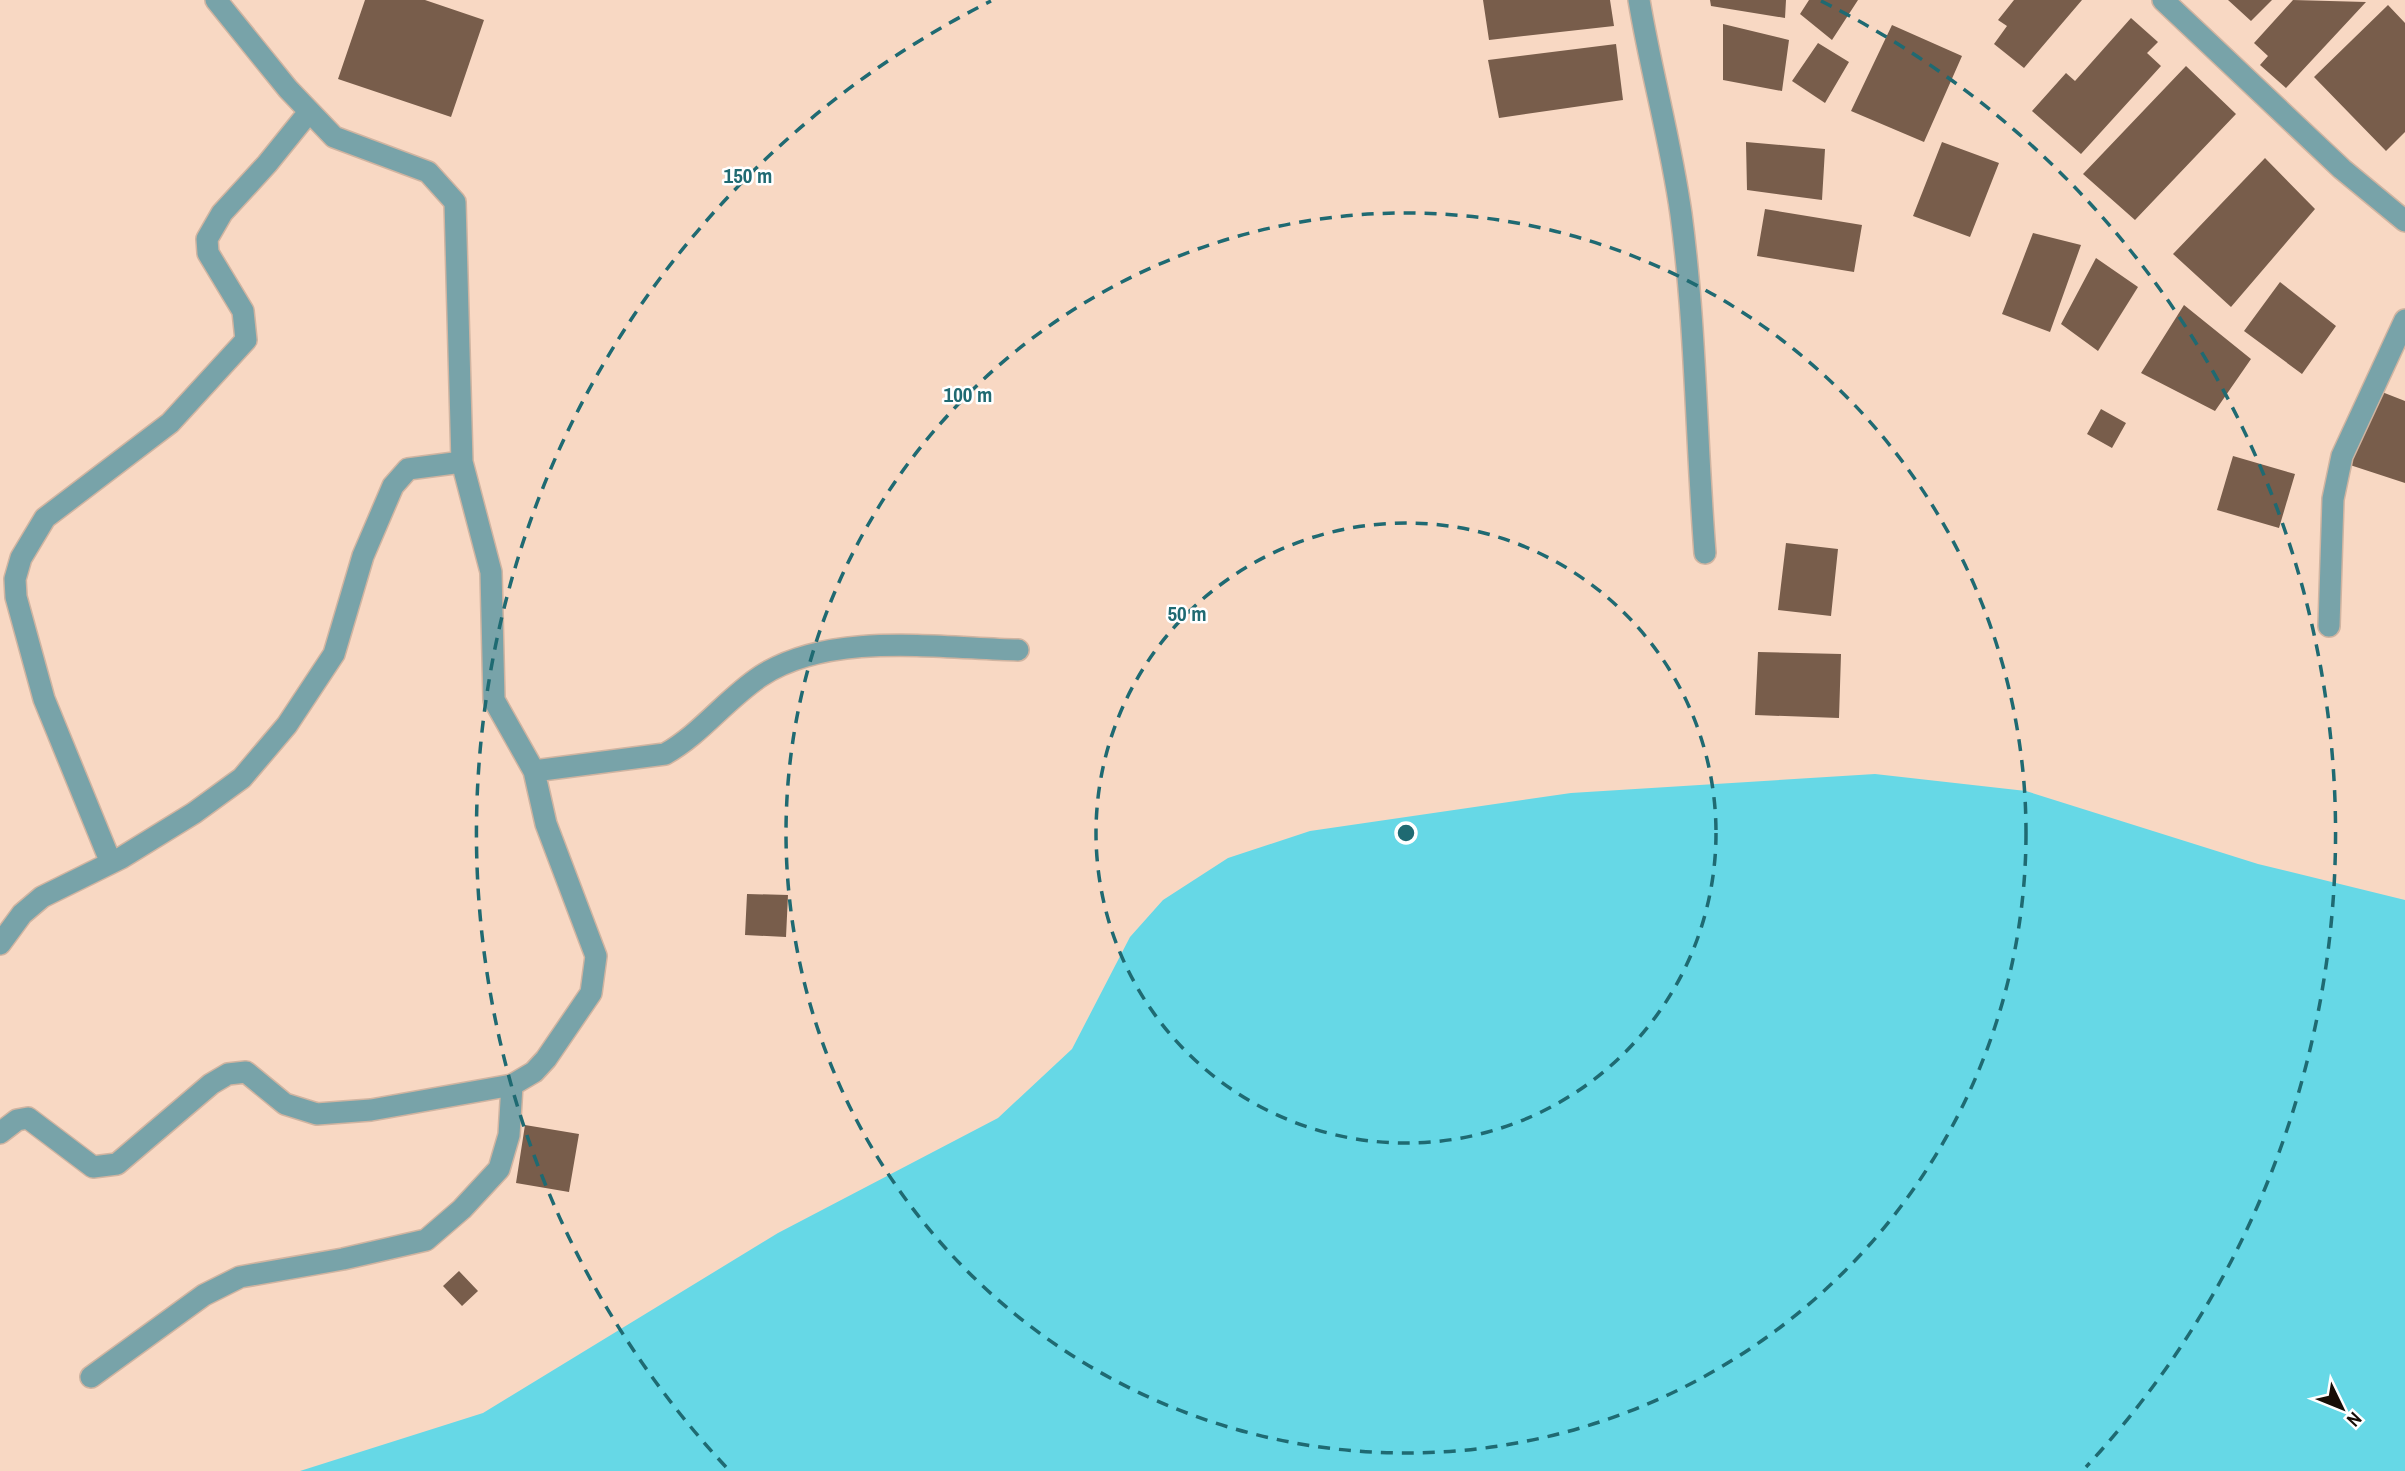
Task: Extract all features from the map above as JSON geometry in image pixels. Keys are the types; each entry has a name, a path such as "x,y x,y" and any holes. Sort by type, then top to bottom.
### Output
{"street":[{"path":"0,1133 17,1120 28,1118 93,1167 104,1167 117,1164 211,1084 228,1074 246,1072 285,1104 317,1114 371,1110 512,1085 534,1072 557,1044 591,993 596,972 596,956 546,824 534,771 494,700 491,572 462,462 455,202 428,172 334,138 309,112 216,0"},
{"path":"1639,0 1681,212 1694,326 1697,444 1705,553"},
{"path":"2163,0 2342,169 2405,221"},
{"path":"111,863 44,699 16,597 15,579 32,537 45,518 170,423 246,340 243,311 208,253 207,239 222,213 267,164 309,112"},
{"path":"2329,626 2333,499 2342,456 2405,320"},
{"path":"0,944 22,915 42,897 111,863 194,814 242,778 286,725 334,654 363,556 393,486 408,469 462,462"},
{"path":"534,771 665,754 683,744 758,678 788,660 852,646 1018,650"},
{"path":"91,1377 204,1296 240,1277 343,1259 426,1240 462,1209 499,1169 509,1135 512,1085"}],"water":[{"path":"1875,774 2026,791 2258,864 2405,900 2405,1471 300,1471 483,1413 778,1233 998,1118 1072,1049 1130,937 1163,900 1228,858 1310,831 1571,793"}],"building":[{"path":"365,0 425,0 484,20 451,117 338,79"},
{"path":"1483,0 1610,0 1614,26 1489,40"},
{"path":"1710,0 1786,0 1785,18 1711,6"},
{"path":"1809,0 1858,0 1832,40 1800,14"},
{"path":"2014,0 2082,0 2024,68 1994,44 2007,26 1998,20"},
{"path":"2228,0 2272,0 2251,21"},
{"path":"2293,0 2366,2 2286,88 2260,65 2268,56 2254,43"},
{"path":"2388,5 2405,23 2405,132 2386,151 2314,77"},
{"path":"2131,18 2158,42 2147,53 2161,66 2081,154 2032,111 2066,73 2075,81"},
{"path":"1723,24 1789,40 1782,91 1723,80"},
{"path":"1892,25 1962,56 1924,142 1851,111"},
{"path":"1818,43 1849,62 1825,103 1792,81"},
{"path":"1616,44 1623,100 1499,118 1488,60"},
{"path":"2186,66 2236,114 2135,220 2083,174"},
{"path":"1746,142 1825,149 1822,200 1747,190"},
{"path":"1942,142 1999,163 1970,237 1913,216"},
{"path":"2265,158 2315,209 2231,307 2173,254"},
{"path":"1765,209 1862,225 1854,272 1757,256"},
{"path":"2033,233 2081,245 2050,332 2002,314"},
{"path":"2096,258 2138,287 2098,351 2061,324"},
{"path":"2280,282 2336,326 2302,374 2244,331"},
{"path":"2184,305 2251,359 2215,411 2141,373"},
{"path":"2382,392 2405,401 2405,483 2350,465"},
{"path":"2101,409 2126,423 2112,448 2087,434"},
{"path":"2233,456 2295,474 2279,528 2217,510"},
{"path":"1786,543 1838,549 1831,616 1778,610"},
{"path":"1758,652 1841,654 1839,718 1755,715"},
{"path":"747,894 788,895 786,937 745,935"},
{"path":"525,1125 579,1134 569,1192 516,1183"},
{"path":"459,1271 478,1291 462,1306 443,1286"}]}
